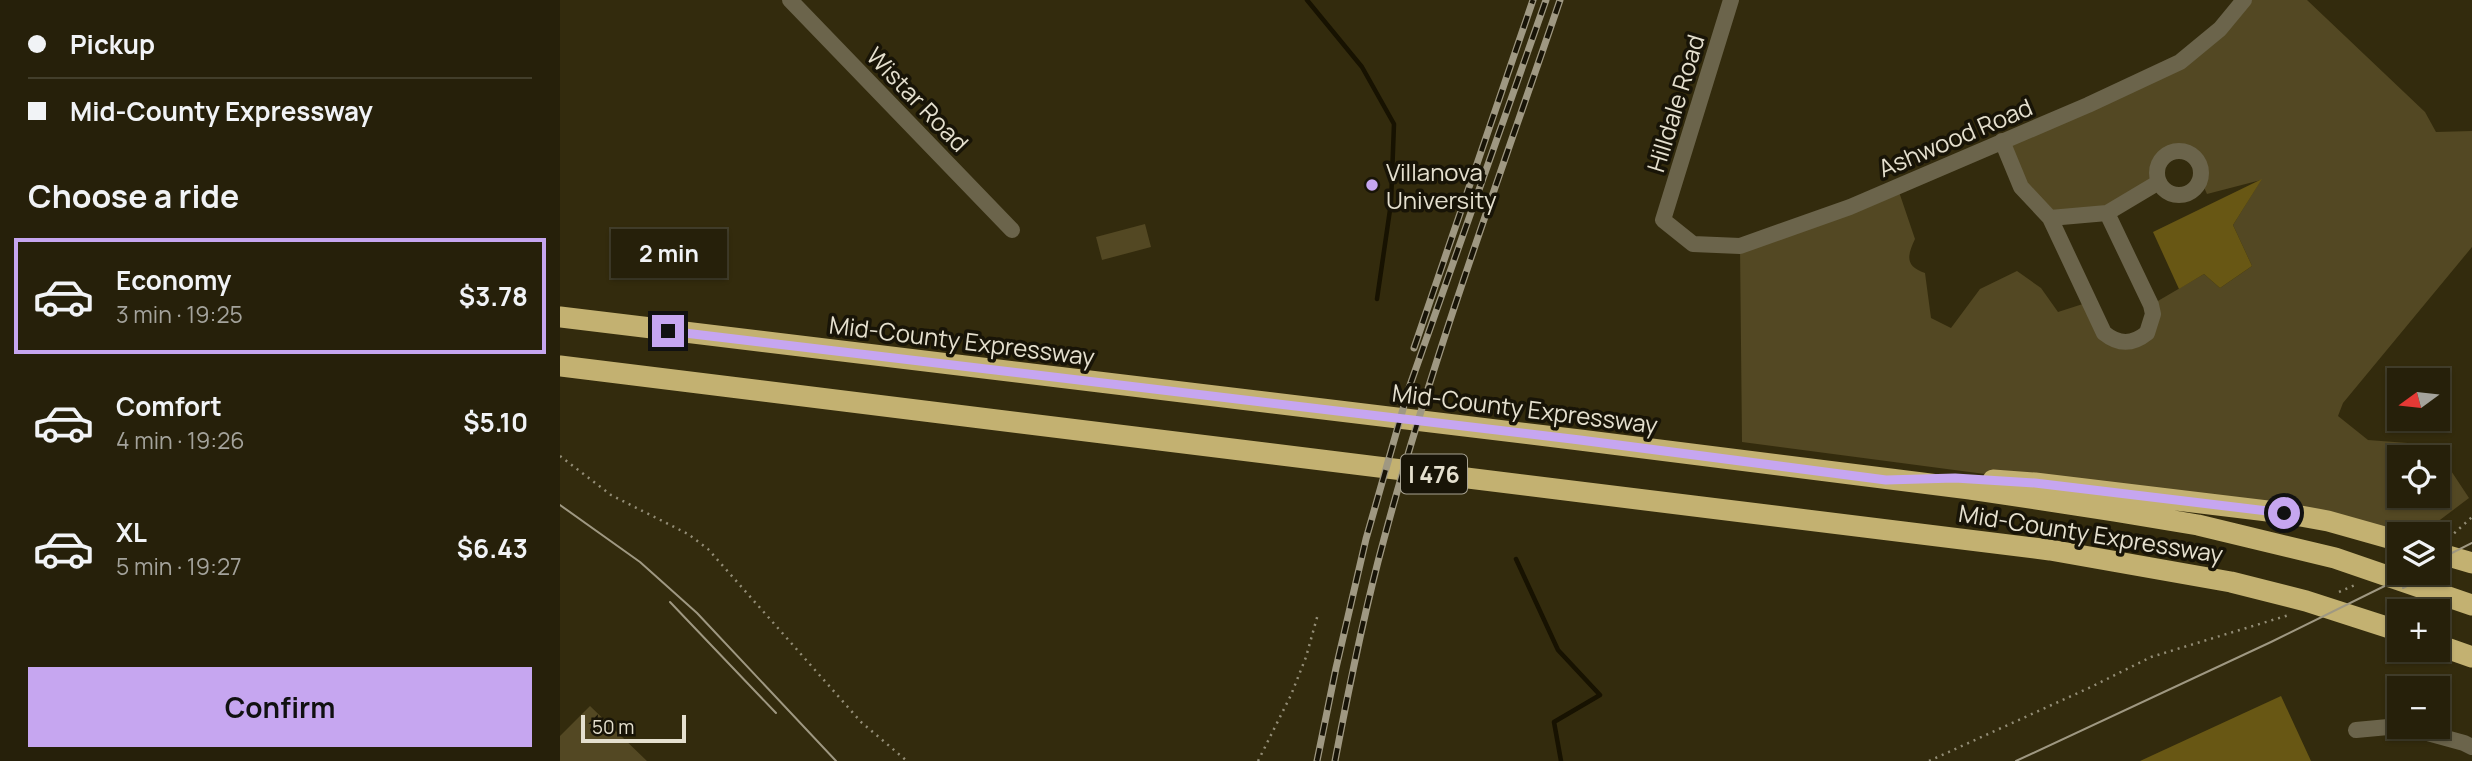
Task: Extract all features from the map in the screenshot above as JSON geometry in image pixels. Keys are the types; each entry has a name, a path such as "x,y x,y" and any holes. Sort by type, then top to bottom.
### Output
{"highway":[{"name":"Mid-County Expressway","path":"560,317 1970,489 2198,525 2366,574 2432,590 2472,605"},
{"name":"Mid-County Expressway","path":"560,366 2050,550 2231,582 2300,607 2367,619 2387,626"},
{"path":"1886,480 1955,478 2048,485 2284,513 2328,521 2387,538"},
{"path":"2450,554 2472,563"},
{"path":"2450,649 2472,657"}],"street":[{"name":"Wistar Road","path":"790,0 1012,230"},
{"name":"Hilldale Road","path":"1663,220 1731,0"},
{"name":"Ashwood Road","path":"1663,220 1693,244 1740,246 1850,207 2180,62 2220,29 2244,0"},
{"path":"2002,141 2021,187 2050,218 2104,333 2121,342 2130,342 2147,332 2153,314 2107,213"},
{"path":"2050,218 2107,213 2159,182"},
{"path":"2356,730 2387,727"},
{"path":"2449,739 2472,747"}],"path":[{"path":"560,456 611,495 688,534 708,549 861,722 907,761"},
{"path":"2450,538 2472,517"},
{"path":"2329,597 2366,574"},
{"path":"1929,761 2151,657 2300,607"},
{"path":"1258,761 1291,695 1306,657 1318,614"}],"shaded area":[{"path":"2244,0 2307,0 2425,112 2436,132 2472,131 2472,247 2343,403 2338,416 2368,440 2434,445 2387,445 2387,508 2450,508 2450,469 2469,498 2437,522 2387,522 2387,527 1742,442 1740,246 1897,186 1915,239 1909,255 1911,264 1925,273 1931,318 1951,328 1980,289 2017,271 2041,288 2058,312 2089,302 2104,333 2139,339 2151,305 2204,274 2220,288 2252,266 2233,225 2261,180 2207,194 2195,159 2184,152 2170,153 2160,162 2159,182 2107,213 2050,218 2021,187 2002,141 2180,62"},
{"path":"1145,224 1151,247 1102,260 1096,237"},
{"path":"590,706 647,761 560,761 560,736"}],"building":[{"path":"2262,179 2233,225 2252,266 2220,288 2204,274 2179,289 2153,232"},
{"path":"2281,696 2311,761 2140,761"}],"waterway":[{"path":"1307,0 1362,67 1394,124 1391,203 1377,299"},
{"path":"1516,559 1558,650 1600,695 1554,722 1561,761"}],"tram line":[{"path":"560,505 640,562 697,613 836,761"},
{"path":"2450,554 2472,543"},
{"path":"2016,761 2387,585"},
{"path":"2403,588 2409,585"},
{"path":"670,602 776,713"}],"railway":[{"path":"1414,348 1533,0"},
{"path":"1317,761 1366,539 1409,388 1546,0"},
{"path":"1335,761 1370,594 1403,471 1468,268 1560,0"}],"place":[{"name":"Villanova University","path":"1372,185"}],"route":[{"path":"668,331 1580,440 1886,480 1955,478 2035,483 2284,513"}]}
